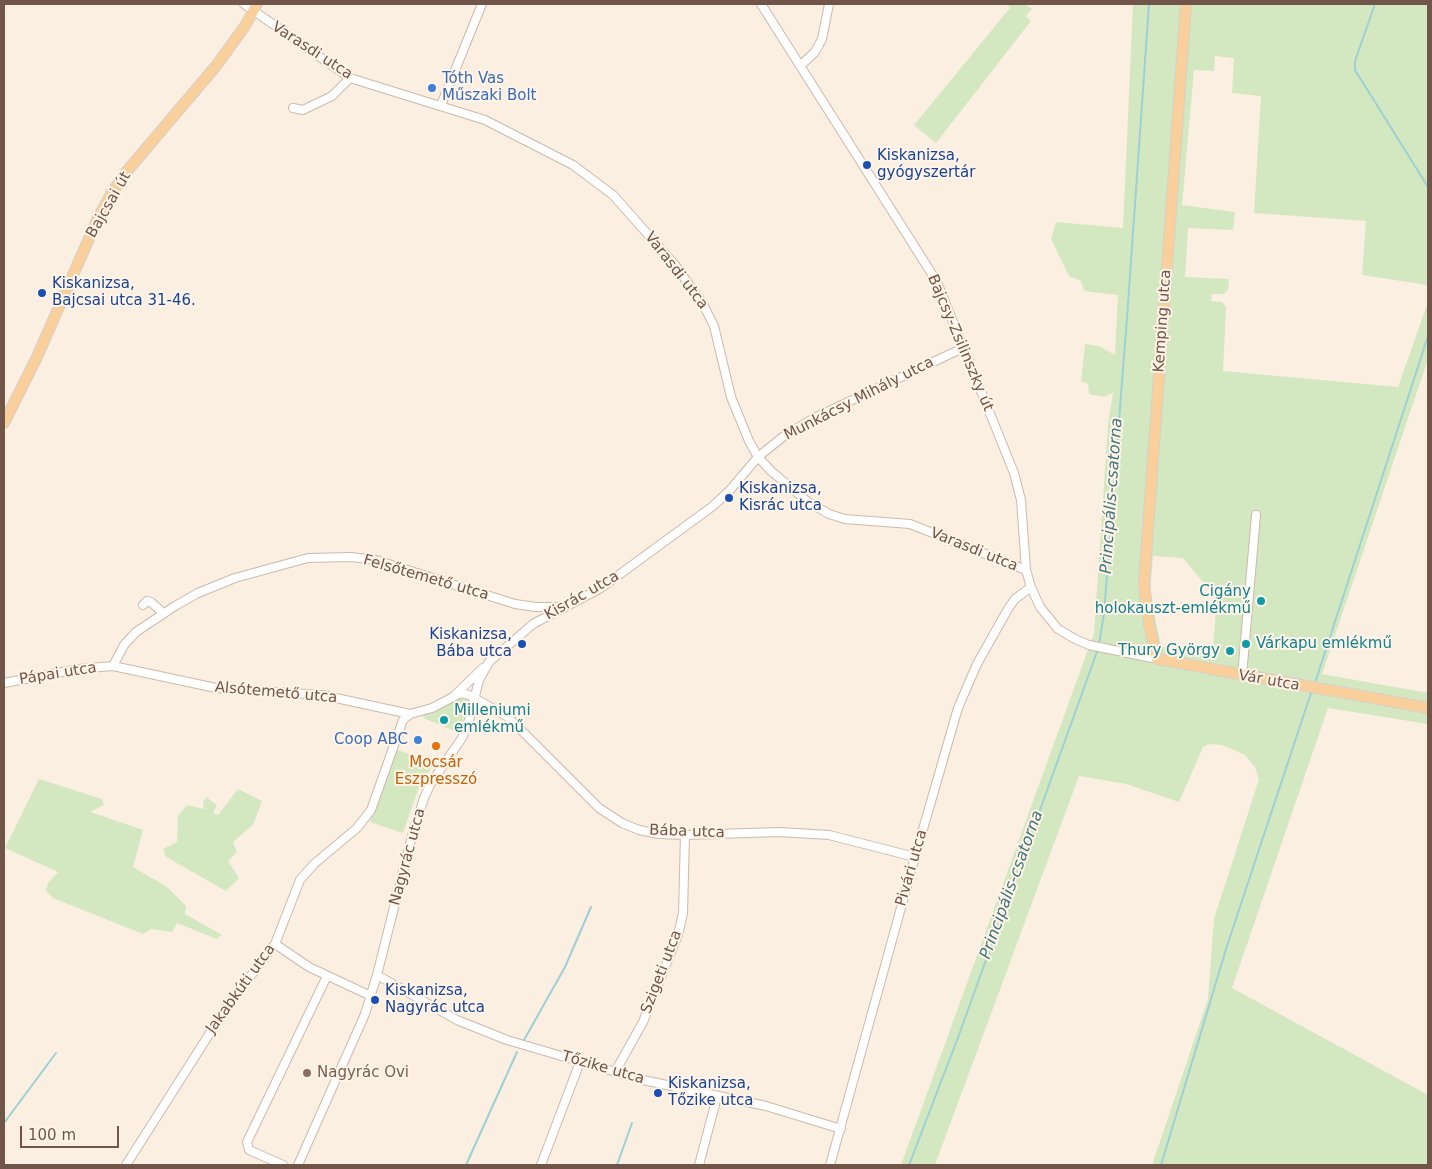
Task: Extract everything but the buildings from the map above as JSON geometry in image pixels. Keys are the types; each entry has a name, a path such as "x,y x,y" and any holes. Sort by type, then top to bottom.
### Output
{"main road":[{"name":"Kemping utca","path":"1157,659 1151,637 1144,583 1145,560 1186,4"},
{"name":"Bajcsai út","path":"4,423 41,348 98,218 112,194 127,171 216,66 255,8"},
{"name":"Vár utca","path":"1157,659 1242,676 1428,708"}],"street":[{"name":"Varasdi utca","path":"244,4 255,8 350,78 485,120 573,165 599,183 628,212 675,265 708,313 714,326 736,409 758,456 794,492 829,514 855,521 910,524 1026,570"},
{"path":"441,105 482,4"},
{"name":"Bajcsy-Zsilinszky út","path":"761,4 937,282 1018,486 1026,570 1030,587 1040,607 1052,623 1067,635 1089,645 1111,650"},
{"path":"800,66 815,52 822,39 829,4"},
{"path":"293,108 304,110 332,96 350,78"},
{"name":"Munkácsy Mihály utca","path":"758,456 777,440 816,418 963,348"},
{"name":"Kisrác utca","path":"476,698 479,680 489,662 533,624 601,588 712,506 730,490 758,456"},
{"path":"1242,676 1256,515"},
{"name":"Felsőtemető utca","path":"112,666 130,638 163,613 198,593 244,575 308,558 338,556 376,560 516,604 536,607 563,607"},
{"name":"Pivári utca","path":"830,1165 949,738 970,680 1008,609 1015,599 1030,587"},
{"path":"143,605 147,601 150,602 163,613"},
{"name":"Vár utca","path":"1111,650 1157,659"},
{"path":"455,696 489,662"},
{"name":"Pápai utca","path":"4,683 78,669 112,666"},
{"name":"Alsótemető utca","path":"112,666 216,688 322,695 410,714"},
{"path":"410,714 432,708 455,696 466,694 476,698"},
{"name":"Bába utca","path":"476,698 512,721 589,800 606,814 640,830 659,834 685,835 778,832 829,835 915,857"},
{"name":"Nagyrác utca","path":"298,1165 357,1034 371,996 412,836 424,798 431,783 462,738 476,698"},
{"name":"Jakabkúti utca","path":"126,1165 224,1011 275,944 300,880 314,864 357,828 371,810 380,789 400,724 410,714"},
{"name":"Szigeti utca","path":"615,1072 640,1027 676,944 683,913 685,835"},
{"path":"275,944 291,956 327,976 371,996"},
{"path":"283,1165 249,1150 247,1142 327,976"},
{"name":"Tőzike utca","path":"377,976 436,1009 477,1029 615,1072 717,1097 766,1106 841,1129"},
{"path":"541,1165 580,1062"},
{"path":"699,1165 717,1097"}],"green space":[{"path":"1007,4 1025,4 1032,9 1026,16 1031,21 936,143 914,125 1010,8"},
{"path":"1133,4 1428,4 1428,285 1362,275 1366,221 1254,213 1261,96 1232,93 1234,58 1215,56 1214,71 1194,70 1182,205 1235,212 1233,230 1188,228 1185,277 1229,279 1228,290 1223,294 1212,294 1211,301 1222,302 1226,307 1223,371 1398,387 1428,302 1428,359 1322,674 1428,693 1428,724 1328,708 1232,988 1428,1095 1428,1165 1152,1165 1208,999 1214,919 1259,779 1255,767 1245,755 1222,745 1209,744 1203,747 1179,802 1126,784 1079,776 935,1165 901,1165 1094,633 1108,425 1113,393 1104,397 1089,394 1088,384 1081,381 1085,344 1099,346 1115,355 1118,295 1084,291 1081,281 1069,276 1051,239 1056,222 1123,228","holes":["1153,556 1183,558 1217,599 1212,658 1161,646 1150,593"]},
{"path":"461,697 468,698 471,702 457,732 423,718 424,714"},
{"path":"397,750 435,762 419,787 403,833 370,822"},
{"path":"39,779 102,799 104,805 90,812 143,830 133,867 167,887 186,906 185,914 222,935 217,939 177,923 172,932 151,929 143,934 53,898 46,891 48,883 58,872 5,848"},
{"path":"238,789 262,801 253,825 233,842 237,852 228,861 239,878 226,891 166,857 163,849 177,842 178,816 187,805 204,809 203,802 206,797 217,805 213,813 218,815"}],"waterway":[{"name":"Principális-csatorna","path":"1099,644 1104,614 1149,4"},
{"path":"1375,4 1355,61 1355,70 1428,187"},
{"path":"1315,683 1428,336"},
{"name":"Principális-csatorna","path":"909,1165 959,1035 1098,649"},
{"path":"1161,1165 1227,946 1312,690"},
{"path":"524,1040 565,967 591,907"},
{"path":"466,1165 517,1052"},
{"path":"4,1123 56,1053"},
{"path":"617,1165 632,1123"}],"place":[{"name":"Tóth Vas Műszaki Bolt","path":"432,88"},
{"name":"Kiskanizsa, gyógyszertár","path":"867,165"},
{"name":"Kiskanizsa, Bajcsai utca 31-46.","path":"42,293"},
{"name":"Kiskanizsa, Kisrác utca","path":"729,498"},
{"name":"Cigány holokauszt-emlékmű","path":"1261,601"},
{"name":"Kiskanizsa, Bába utca","path":"522,644"},
{"name":"Várkapu emlékmű","path":"1246,644"},
{"name":"Thury György","path":"1230,651"},
{"name":"Milleniumi emlékmű","path":"444,720"},
{"name":"Coop ABC","path":"418,740"},
{"name":"Mocsár Eszpresszó","path":"436,746"},
{"name":"Kiskanizsa, Nagyrác utca","path":"375,1000"},
{"name":"Nagyrác Ovi","path":"307,1073"},
{"name":"Kiskanizsa, Tőzike utca","path":"658,1093"}]}
